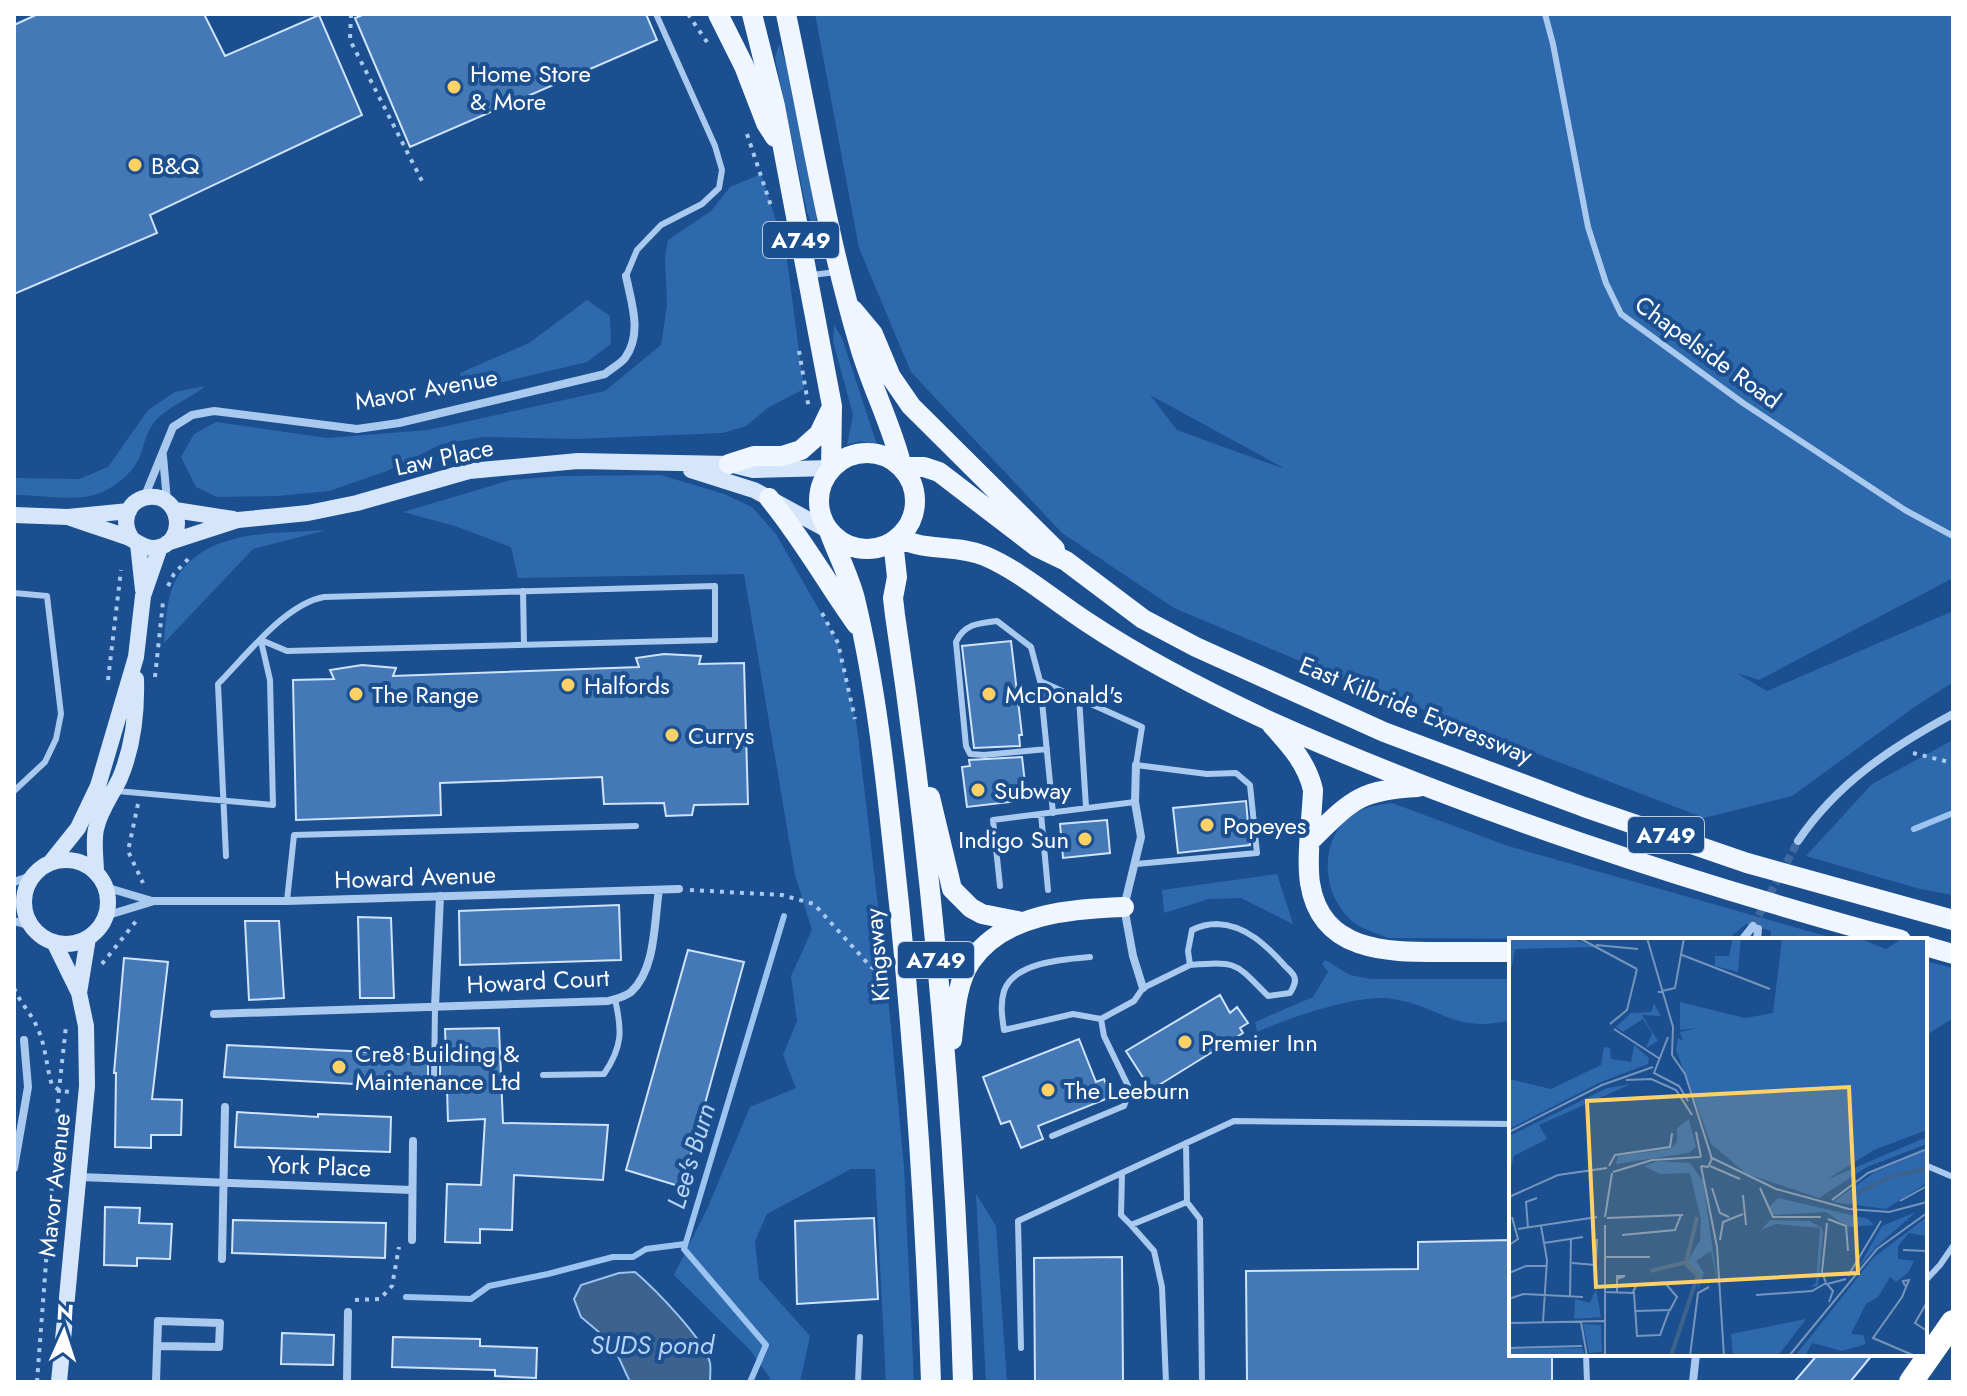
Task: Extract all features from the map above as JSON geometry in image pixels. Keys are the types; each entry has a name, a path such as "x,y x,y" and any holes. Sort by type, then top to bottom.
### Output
{"highway":[{"path":"1911,1382 1953,1322"}],"main road":[{"path":"718,14 744,66 766,123 784,150"},
{"name":"A749","path":"752,14 784,150 832,406 831,468"},
{"name":"A749","path":"786,14 840,271 859,346 902,467 914,487 910,521 895,540 877,548 864,549 845,544 829,531 818,504 821,485 839,460 861,452 883,455 902,467"},
{"path":"851,308 873,334 891,377 911,406 1066,561"},
{"path":"729,464 754,456 782,456 801,450 819,434 832,406"},
{"name":"East Kilbride Expressway","path":"902,467 924,467 939,472 1037,547 1066,561 1143,619 1196,647 1384,732 1584,807 1747,863 1953,920"},
{"path":"769,498 801,537 861,632"},
{"name":"Kingsway","path":"829,531 854,595 874,685 903,949 925,1236 931,1382"},
{"name":"A749","path":"895,540 897,577 893,598 929,891 947,1091 963,1382"},
{"name":"A749","path":"895,540 963,549 984,556 1011,570 1088,623 1170,673 1266,719 1426,786 1556,835 1712,886 1894,938"},
{"path":"908,703 952,889 962,901 982,914 1022,922"},
{"path":"1266,719 1292,747 1310,778 1313,790 1309,871 1314,898 1327,921 1361,946 1392,952 1509,952"},
{"path":"1311,840 1352,801 1368,792 1426,786"},
{"path":"947,1091 957,998 970,963 990,942 1022,922 1054,913 1124,907"},
{"path":"1927,947 1953,954"}],"street":[{"name":"Mavor Avenue","path":"144,498 173,427 192,415 214,411 357,429 469,408 605,374 624,359 633,339 635,320 626,276"},
{"path":"143,596 164,545 178,524 171,505 162,451"},
{"name":"Law Place","path":"164,545 238,520 308,513 357,503 469,471 578,461 729,464 753,470 831,468"},
{"name":"Law Place","path":"662,464 732,481 829,531"},
{"path":"14,515 68,517 129,511 151,496 171,505"},
{"name":"Law Place","path":"171,505 238,520"},
{"path":"14,882 34,875 50,863 106,789 129,752 143,596 135,542 126,525 129,511"},
{"path":"68,517 152,548 164,545"},
{"path":"1798,841 1818,814 1851,780 1895,747 1953,714"},
{"path":"1136,765 1135,802 1141,837 1124,907 1133,956 1143,988"},
{"path":"34,875 27,887 25,913 31,926 41,936 66,944 88,938 98,929 108,907 100,880 95,833 106,789"},
{"path":"50,863 74,861 100,880"},
{"name":"Howard Avenue","path":"100,880 152,901"},
{"name":"Howard Avenue","path":"105,916 152,901 287,901 679,889"},
{"name":"Howard Court","path":"214,1014 608,1001 630,993 644,973 650,956 659,890"},
{"name":"Howard Court","path":"435,1007 440,896"},
{"path":"14,921 31,926"},
{"path":"1744,938 1756,928 1757,938"},
{"name":"Mavor Avenue","path":"79,993 88,938"},
{"name":"Mavor Avenue","path":"54,942 79,993 86,1026 87,1095 59,1382"},
{"path":"14,1168 28,1087 24,1040"},
{"path":"222,1259 225,1107"},
{"path":"412,1240 413,1141"},
{"name":"York Place","path":"80,1177 411,1190"},
{"path":"347,1382 348,1312"},
{"path":"156,1382 157,1346 158,1321 220,1323 219,1347 157,1346"},
{"path":"1693,1382 1696,1356"}],"lane":[{"path":"626,276 637,250 661,225 702,204 719,188 722,170 715,146 656,14"},
{"name":"Chapelside Road","path":"1545,14 1588,227 1606,283 1621,314 1743,403 1905,510 1953,536"},
{"path":"808,276 840,271"},
{"path":"226,856 218,684 261,640 309,600 324,597 715,586 715,640 287,651 261,640"},
{"path":"523,591 524,645"},
{"path":"14,593 47,596 61,714 56,739 45,762 14,791"},
{"path":"1047,749 970,754 966,746 956,642 960,634 973,624 997,621 1031,647 1040,681 1047,749 1053,813"},
{"path":"106,789 273,805 270,680 261,640"},
{"path":"1040,681 1142,727 1136,765 1207,774 1236,773 1250,785 1257,853 1136,864"},
{"path":"1079,697 1086,807"},
{"path":"1000,886 993,820 1135,802"},
{"path":"1041,814 1048,890"},
{"path":"287,901 294,835 636,826"},
{"path":"1090,957 1028,967 1005,988 1001,1007 1004,1030 1073,1014 1101,1019 1134,1001 1143,988 1190,965 1232,963 1244,970 1268,996 1290,993 1295,985 1294,976 1271,949 1256,937 1233,927 1217,924 1192,930 1188,951 1190,965"},
{"path":"543,1075 604,1074 616,1056 621,1027 615,999"},
{"path":"434,1080 435,1007"},
{"path":"1052,1136 1124,1106 1130,1090 1104,1036 1101,1019"},
{"path":"1021,1348 1018,1221 1186,1143 1234,1121 1509,1124"},
{"path":"1186,1143 1187,1202 1200,1219 1202,1382"},
{"path":"1927,1166 1953,1177"},
{"path":"1122,1173 1121,1215 1154,1251 1162,1287 1166,1382"},
{"path":"1131,1225 1187,1202"},
{"path":"1927,1279 1953,1246"},
{"path":"858,1382 860,1337"},
{"path":"1586,1356 1587,1382"}],"path":[{"path":"351,14 350,40 422,181"},
{"path":"688,14 714,53"},
{"path":"747,132 773,213"},
{"path":"798,343 808,416"},
{"path":"108,686 122,564 135,542"},
{"path":"155,681 163,596 174,574 200,547"},
{"path":"819,608 838,643 857,727"},
{"path":"1924,757 1953,763"},
{"path":"679,889 782,895 814,904 871,967 886,974 885,960"},
{"path":"14,988 17,1004 37,1025 52,1085 59,1090 87,1095"},
{"path":"348,1312 354,1300 380,1299 392,1286 398,1248 412,1240"}],"shaded area":[{"path":"815,14 1953,14 1953,578 1759,680 1737,673 1767,691 1953,611 1953,682 1792,796 1704,818 1338,677 1174,608 1062,533 911,372 859,248","holes":["1150,395 1282,467 1177,430"]},
{"path":"779,44 786,63 817,215 815,231 807,212 775,58"},
{"path":"761,174 786,252 804,389 769,407 746,426 723,433 576,439 484,437 442,444 387,471 329,491 217,497 196,487 181,457 194,434 216,422 327,438 428,430 605,391 661,345 667,306 665,256 668,240 711,211 730,187"},
{"path":"587,300 610,316 611,344 587,362 464,391 460,373 529,343"},
{"path":"834,325 842,338 877,445 860,441 847,445 853,415 833,341"},
{"path":"205,386 156,420 134,467 107,490 79,498 14,495 14,478 79,479 108,467 148,410 175,392"},
{"path":"661,475 724,494 752,507 776,534 838,643 857,727 886,974 904,1167 914,1382 886,1382 875,1169 851,1169 767,1214 755,1241 759,1279 810,1336 800,1382 769,1382 770,1378 750,1350 674,1275 707,1209 750,1107 796,1088 783,1055 797,1021 791,976 812,930 795,875 744,574 518,578 511,547 455,526 403,512 511,480"},
{"path":"327,530 253,549 164,643 171,591 191,560 207,549 245,536"},
{"path":"1953,740 1953,895 1920,889 1806,856 1872,784"},
{"path":"1392,803 1508,846 1833,938 1770,938 1771,931 1746,924 1729,938 1388,938 1359,926 1347,916 1338,904 1328,876 1330,846 1336,832 1350,816 1373,806"},
{"path":"1277,874 1293,924 1241,898 1209,899 1164,913 1162,890"},
{"path":"1325,960 1350,975 1371,979 1509,979 1509,1020 1476,1024 1462,1022 1410,1003 1379,998 1325,1008 1257,1032 1255,1022 1313,997 1328,972 1322,964"},
{"path":"1927,962 1953,968 1953,1018 1927,1035"},
{"path":"976,1194 996,1226 1007,1382 986,1382"}],"water":[{"name":"SUDS pond","path":"635,1272 699,1341 710,1363 710,1382 630,1382 612,1343 581,1317 574,1299 581,1285 619,1273"}],"building":[{"name":"B&Q","path":"38,14 204,14 225,56 319,15 362,115 150,215 157,233 14,294 14,25"},
{"path":"365,14 646,14 657,40 410,147 355,18"},
{"name":"McDonald's","path":"1011,641 1022,735 1019,735 1020,746 974,748 962,646"},
{"path":"664,654 701,656 699,664 744,663 748,804 694,805 692,815 666,816 664,803 604,804 602,777 440,783 441,815 296,820 293,680 334,679 330,670 362,665 396,668 393,676 639,667 636,658"},
{"path":"1022,757 1027,800 967,807 962,767 970,766 969,760"},
{"path":"1246,801 1250,845 1178,853 1173,808"},
{"name":"Indigo Sun","path":"1107,820 1110,853 1063,858 1060,824"},
{"path":"619,905 621,960 460,965 459,911"},
{"path":"358,917 391,918 394,998 360,998"},
{"path":"245,921 279,921 284,998 249,1000"},
{"path":"688,950 744,962 682,1187 626,1170"},
{"path":"124,958 168,962 152,1099 182,1100 181,1135 151,1135 151,1148 115,1147 114,1073"},
{"name":"Premier Inn","path":"1220,995 1230,1013 1237,1007 1248,1023 1240,1028 1243,1033 1151,1090 1126,1051"},
{"path":"499,1028 503,1123 608,1125 603,1180 514,1175 512,1230 480,1229 480,1243 445,1242 447,1184 481,1185 485,1119 448,1121 447,1089 224,1077 227,1045 428,1055 428,1081 435,1086 440,1081 440,1055 446,1056 445,1029"},
{"name":"The Leeburn","path":"1079,1039 1096,1082 1104,1079 1111,1097 1038,1126 1043,1139 1021,1148 1010,1121 1001,1124 983,1077"},
{"path":"237,1112 391,1117 390,1152 235,1147"},
{"path":"105,1207 140,1208 139,1223 172,1224 170,1259 137,1258 137,1266 104,1265"},
{"path":"874,1218 878,1299 797,1304 795,1221"},
{"path":"233,1220 386,1223 385,1258 232,1253"},
{"path":"1509,1240 1509,1356 1552,1356 1552,1382 1247,1382 1246,1271 1418,1269 1418,1242"},
{"path":"1122,1257 1123,1382 1035,1382 1034,1258"},
{"path":"282,1333 334,1335 333,1365 281,1364"},
{"path":"393,1337 480,1339 480,1346 537,1348 536,1378 495,1376 495,1370 392,1367"},
{"path":"1816,1356 1871,1356 1850,1382 1794,1382"}],"waterway":[{"path":"1914,829 1953,813"},
{"name":"Lee's Burn","path":"750,1382 766,1345 684,1249 784,916"},
{"path":"406,1297 471,1299 489,1286 613,1257 633,1257 646,1249 685,1244"}],"tunnel":[{"path":"1753,926 1798,841"}],"place":[{"name":"Home Store & More","path":"454,87"},
{"name":"B&Q","path":"135,165"},
{"name":"Halfords","path":"568,685"},
{"name":"The Range","path":"356,694"},
{"name":"McDonald's","path":"989,694"},
{"name":"Currys","path":"672,735"},
{"name":"Subway","path":"978,790"},
{"name":"Popeyes","path":"1207,825"},
{"name":"Indigo Sun","path":"1085,839"},
{"name":"Premier Inn","path":"1185,1042"},
{"name":"Cre8 Building & Maintenance Ltd","path":"339,1067"},
{"name":"The Leeburn","path":"1048,1090"}]}
